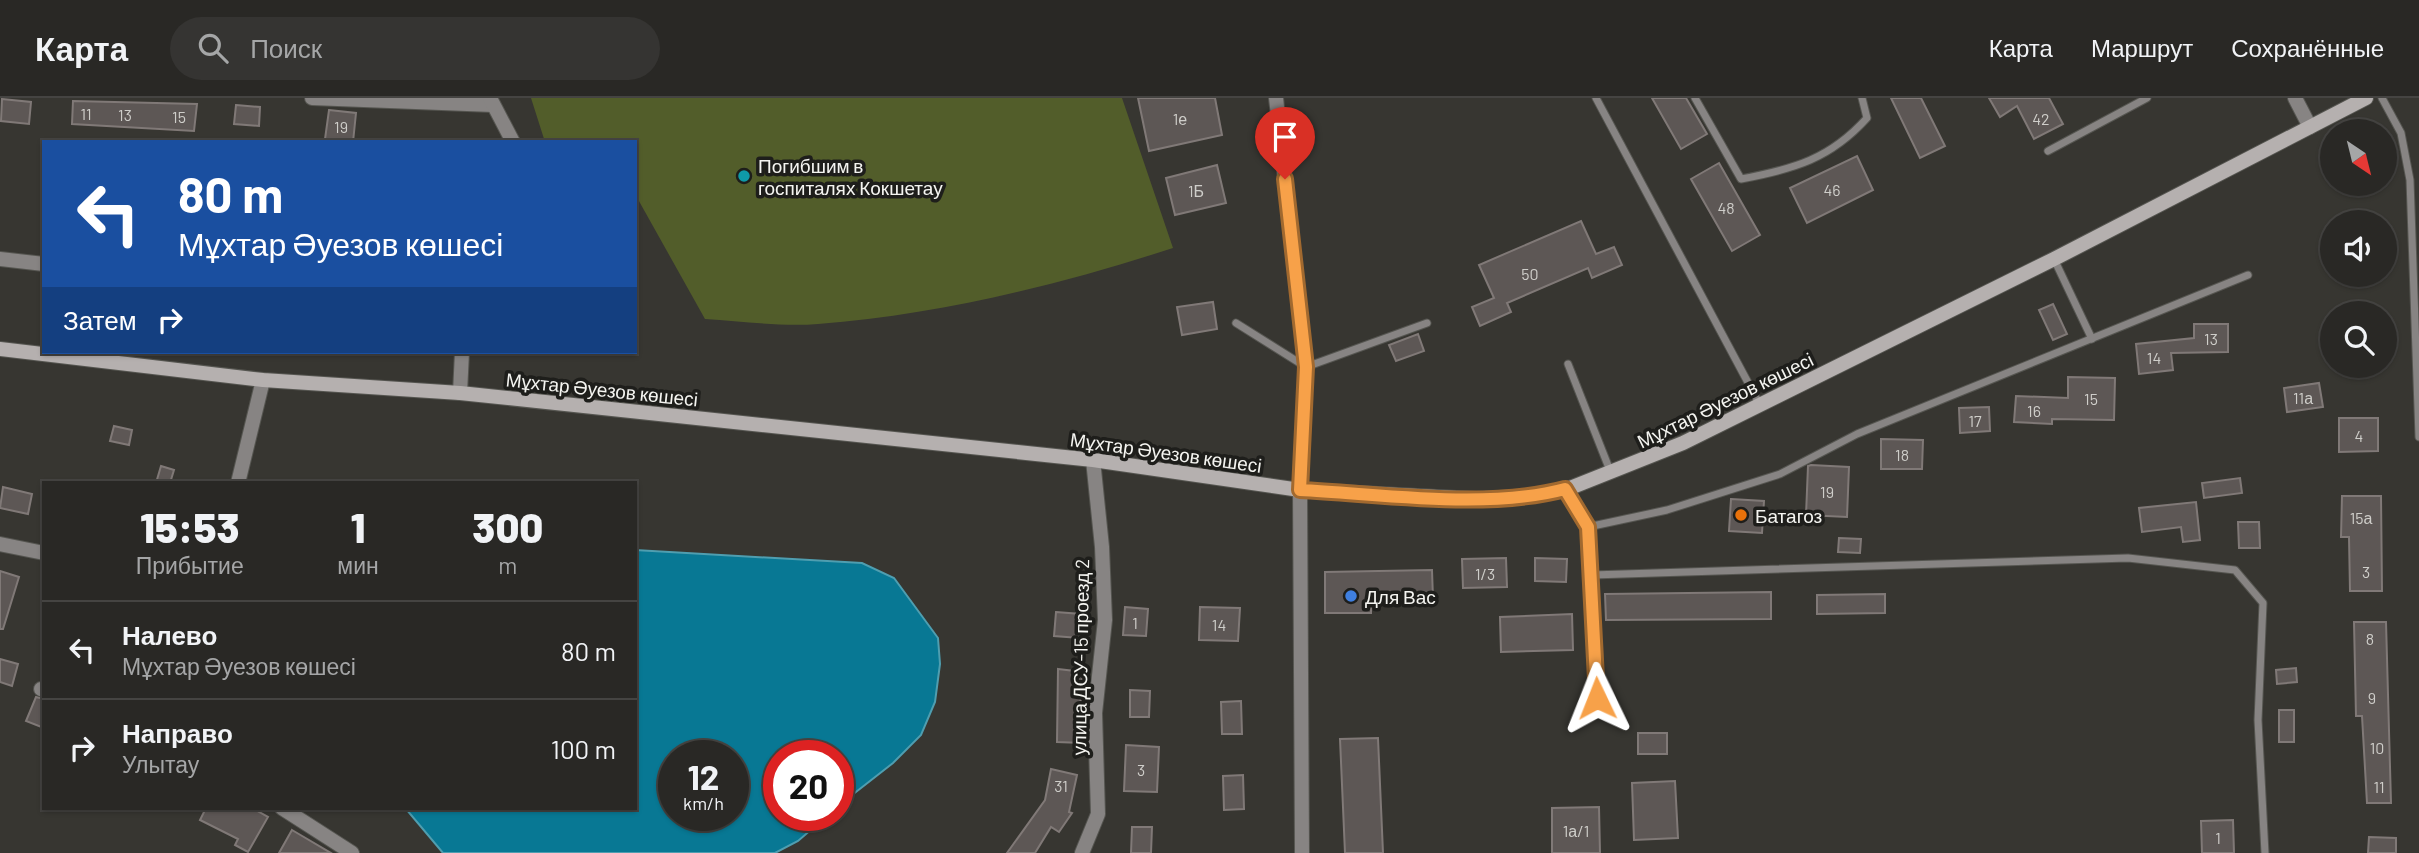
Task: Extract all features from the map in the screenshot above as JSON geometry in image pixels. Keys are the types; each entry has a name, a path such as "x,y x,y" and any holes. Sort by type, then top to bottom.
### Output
{"main road":[{"name":"Мұхтар Әуезов көшесі","path":"42,354 263,380 460,393 1093,460 1300,490 1476,499 1521,497 1565,489 1611,474 1683,443 2054,259 2366,98"},
{"name":"Мұхтар Әуезов көшесі","path":"0,349 42,354"}],"street":[{"path":"312,98 491,102 512,140"},
{"path":"1276,98 1306,367 1300,490 1302,853"},
{"path":"2295,98 2310,127"},
{"path":"0,259 42,264"},
{"path":"460,393 462,354"},
{"path":"238,481 263,380"},
{"name":"улица ДСУ-15 проезд 2","path":"1082,853 1098,814 1095,713 1105,620 1102,547 1093,460"},
{"path":"0,544 42,553"},
{"path":"285,810 352,853"}],"lane":[{"path":"1596,98 1760,405"},
{"path":"1695,98 1741,179 1791,170 1847,140 1867,118 1862,98"},
{"path":"2048,151 2147,98"},
{"path":"2382,98 2401,133 2409,168 2419,437"},
{"path":"2054,259 2092,339"},
{"path":"1588,527 1667,510 1780,474 1857,434 2248,275"},
{"path":"1236,323 1306,367 1427,323"},
{"path":"1568,364 1611,474"},
{"path":"1565,489 1588,527 1597,698"},
{"path":"1592,575 2128,558 2235,570 2263,603 2258,720 2265,853"}],"green space":[{"path":"531,98 1122,98 1173,248 1042,286 908,314 804,325 705,319 637,198 637,140 544,140"}],"water":[{"path":"637,550 862,563 894,578 938,638 940,664 935,702 921,735 893,763 854,793 854,740 763,740 763,831 810,831 798,841 775,853 443,853 407,810 637,810"}],"building":[{"path":"1138,98 1215,98 1222,135 1149,151"},
{"path":"1652,98 1686,98 1707,134 1681,149"},
{"path":"1891,98 1921,98 1945,146 1920,158"},
{"path":"1989,98 2049,98 2063,124 2034,139 2017,106 2000,117"},
{"path":"2,99 31,102 29,124 1,121"},
{"path":"73,101 197,104 194,131 72,124"},
{"path":"236,105 260,107 259,126 234,124"},
{"path":"329,110 356,113 353,140 325,139"},
{"path":"1857,156 1873,190 1807,223 1790,188"},
{"path":"1719,163 1760,235 1732,251 1691,179"},
{"path":"1217,165 1226,203 1175,215 1166,178"},
{"path":"1581,221 1596,254 1614,247 1622,265 1592,278 1588,268 1507,303 1511,312 1480,326 1472,307 1494,298 1479,265"},
{"path":"1213,302 1217,329 1182,335 1177,307"},
{"path":"2053,304 2067,334 2053,340 2039,310"},
{"path":"2194,324 2228,324 2228,352 2171,353 2173,370 2139,374 2136,344 2194,338"},
{"path":"1418,334 1424,351 1396,361 1389,345"},
{"path":"2068,377 2115,378 2114,420 2052,419 2052,424 2014,422 2016,396 2068,398"},
{"path":"2319,383 2323,407 2287,412 2284,388"},
{"path":"1989,407 1990,431 1960,433 1959,408"},
{"path":"2339,418 2378,418 2378,451 2339,452"},
{"path":"114,426 132,430 129,445 110,441"},
{"path":"1881,439 1923,440 1922,469 1881,469"},
{"path":"161,466 174,470 171,481 157,481"},
{"path":"1808,466 1849,467 1847,517 1806,515"},
{"path":"2240,478 2242,493 2204,498 2202,483"},
{"path":"3,487 32,494 28,514 0,508"},
{"path":"2342,496 2381,496 2382,591 2350,591 2349,537 2341,537"},
{"path":"1731,499 1764,501 1762,533 1729,531"},
{"path":"2196,502 2200,540 2183,542 2181,527 2142,532 2139,508"},
{"path":"2238,522 2259,522 2260,548 2239,548"},
{"path":"1839,538 1861,539 1860,553 1838,552"},
{"path":"1506,558 1507,587 1463,588 1462,559"},
{"path":"1535,558 1567,559 1566,582 1535,581"},
{"path":"1432,570 1433,599 1371,601 1371,613 1325,613 1325,572"},
{"path":"0,571 19,577 3,629 0,629"},
{"path":"1771,592 1771,619 1606,620 1605,594"},
{"path":"1885,594 1885,613 1817,614 1817,595"},
{"path":"1125,607 1148,609 1146,636 1123,635"},
{"path":"1200,607 1240,608 1238,641 1199,640"},
{"path":"1056,612 1081,614 1079,638 1054,636"},
{"path":"1572,614 1573,650 1501,652 1500,617"},
{"path":"2354,622 2386,622 2391,803 2367,803 2362,716 2356,716"},
{"path":"0,659 18,664 12,686 0,682"},
{"path":"2296,668 2297,682 2277,684 2276,670"},
{"path":"1058,669 1083,672 1079,717 1082,717 1082,743 1057,742"},
{"path":"1130,690 1150,691 1149,717 1130,717"},
{"path":"36,697 42,698 42,727 26,721"},
{"path":"1241,701 1242,734 1222,734 1221,702"},
{"path":"2279,710 2294,710 2294,742 2279,742"},
{"path":"1638,733 1667,733 1667,754 1638,754"},
{"path":"1378,738 1383,853 1345,853 1340,739"},
{"path":"1126,745 1159,747 1157,792 1124,791"},
{"path":"1051,769 1077,775 1069,812 1072,813 1059,832 1051,827 1035,853 1007,853 1045,800"},
{"path":"1243,775 1244,809 1224,810 1223,776"},
{"path":"1675,781 1678,838 1634,840 1632,783"},
{"path":"1599,807 1600,853 1552,853 1552,808"},
{"path":"205,810 256,810 268,817 248,852 235,845 238,839 200,820"},
{"path":"2233,820 2234,853 2202,853 2201,821"},
{"path":"1132,827 1152,827 1151,853 1131,853"},
{"path":"292,830 331,853 279,853"},
{"path":"2369,837 2396,838 2396,853 2368,853"}],"place":[{"name":"Погибшим в госпиталях Кокшетау","path":"744,176"},
{"name":"Батагоз","path":"1741,515"},
{"name":"Для Вас","path":"1351,596"}],"route":[{"path":"1285,179 1306,367 1300,490 1476,499 1549,494 1565,489 1588,527 1597,698"}]}
